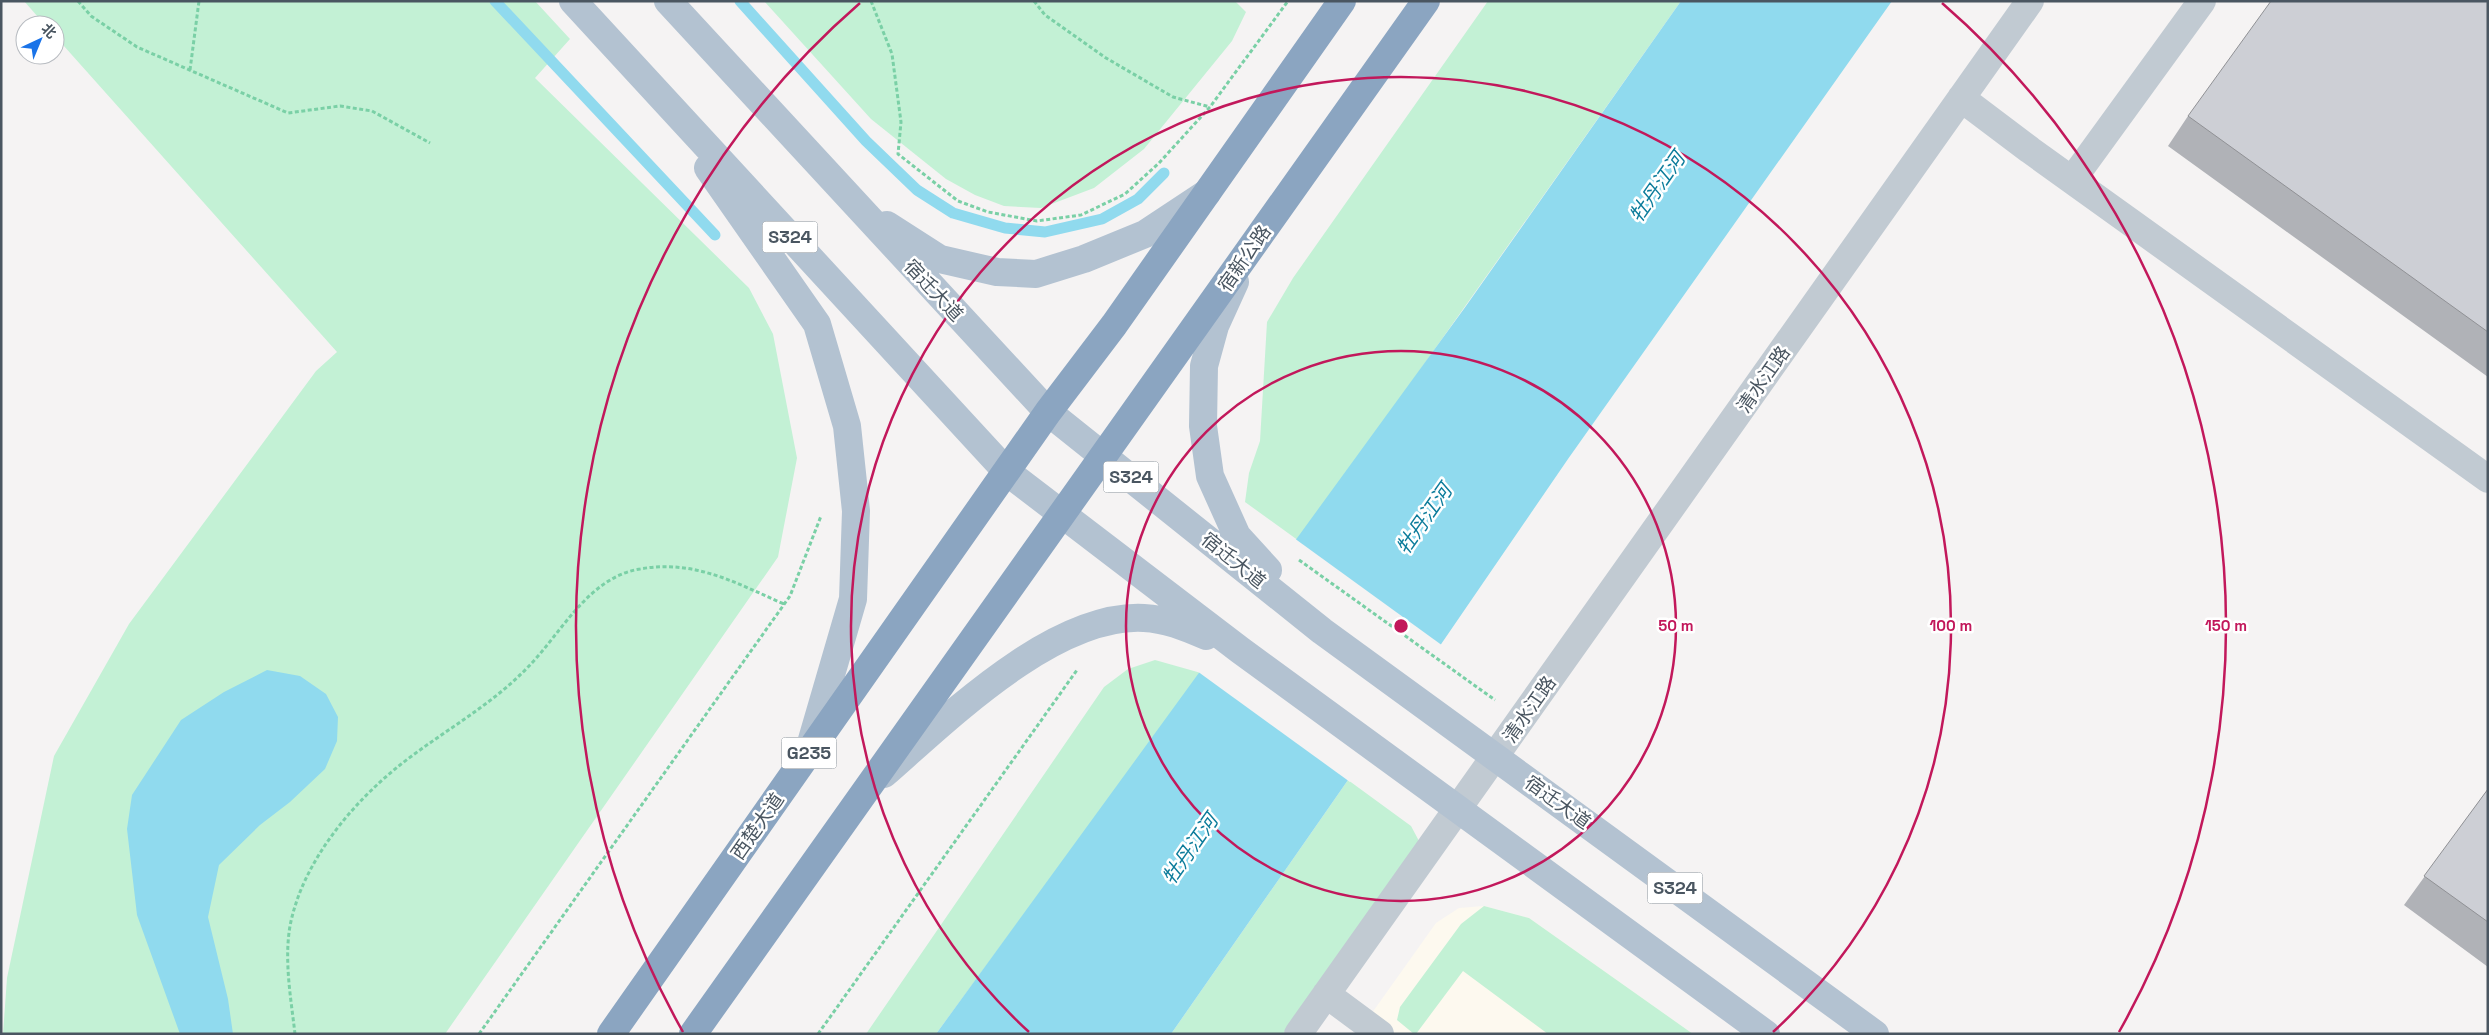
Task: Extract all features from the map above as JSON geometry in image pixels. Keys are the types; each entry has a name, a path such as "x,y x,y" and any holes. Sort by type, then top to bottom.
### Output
{"highway":[{"path":"1007,472 1048,412 1114,325 1342,1"},
{"name":"宿新公路","path":"1062,514 1426,1"},
{"name":"西楚大道","path":"610,1034 1007,472"},
{"path":"693,1034 1062,514"}],"main road":[{"name":"S324","path":"574,1 1007,472 1240,650 1766,1034"},
{"name":"宿迁大道","path":"668,1 1048,412 1322,631 1875,1034"},
{"path":"649,83 817,324 848,426 856,511 853,599 807,755"},
{"path":"856,205 940,258 997,272 1036,274 1084,260 1145,234 1207,193"},
{"path":"1252,247 1215,326 1204,366 1204,426 1210,476 1237,536 1322,631"},
{"path":"868,788 990,682 1062,638 1094,626 1124,619 1143,618 1176,623 1240,650"}],"street":[{"name":"清水江路","path":"1447,800 2030,1"},
{"path":"2072,180 2202,1"},
{"path":"1961,98 2488,479"},
{"path":"1298,1034 1326,994 1447,800"},
{"path":"1326,994 1380,1034"}],"path":[{"path":"78,1 91,16 137,47 288,113 340,106 372,111 430,143"},
{"path":"190,70 199,1"},
{"path":"871,1 892,54 902,122 898,154 958,201 988,212 1037,220 1081,215 1125,194 1158,163 1210,107 1288,1"},
{"path":"1034,1 1045,14 1106,58 1173,97 1210,107"},
{"path":"479,1034 790,596 822,508"},
{"path":"1292,555 1503,705"},
{"path":"295,1034 288,981 290,926 304,881 333,834 362,800 399,766 486,705 529,666 580,606 611,578 639,569 666,566 708,571 784,604"},
{"path":"818,1034 1083,663"}],"shaded area":[{"path":"1484,906 1529,918 1693,1034 1357,1034 1436,923 1459,908"}],"green space":[{"path":"24,1 535,1 570,39 535,78 749,288 773,334 797,458 778,557 445,1034 3,1034 7,978 54,756 129,624 316,371 337,352 65,47 65,15 36,15"},
{"path":"764,1 1235,1 1246,12 1232,41 1144,149 1094,188 1041,208 1004,206 975,195 946,179 871,119"},
{"path":"1488,1 1681,1 1299,541 1245,502 1249,473 1260,441 1267,322 1293,278"},
{"path":"1155,660 1201,673 936,1034 866,1034 1104,687 1128,669"},
{"path":"1348,780 1411,826 1419,841 1283,1034 1171,1034"},
{"path":"1484,906 1529,918 1693,1034 1548,1034 1463,971 1416,1034 1414,1034 1397,1020 1400,1007 1461,924"}],"water":[{"name":"牡丹江河","path":"1681,1 1892,1 1568,459 1171,1034 936,1034 1466,306"},
{"path":"267,670 300,676 326,694 338,717 337,741 325,769 290,802 260,825 219,865 208,917 228,999 233,1034 180,1034 137,915 127,829 132,795 181,720 224,692"}],"pier":[{"path":"1294,538 1443,646 1350,782 1197,671"}],"building":[{"path":"2271,1 2488,1 2488,332 2188,116"},
{"path":"2488,789 2488,922 2424,876"}],"waterway":[{"path":"495,1 715,235"},
{"path":"740,1 866,141 917,190 953,213 1005,228 1045,232 1102,219 1138,199 1164,173"}]}
